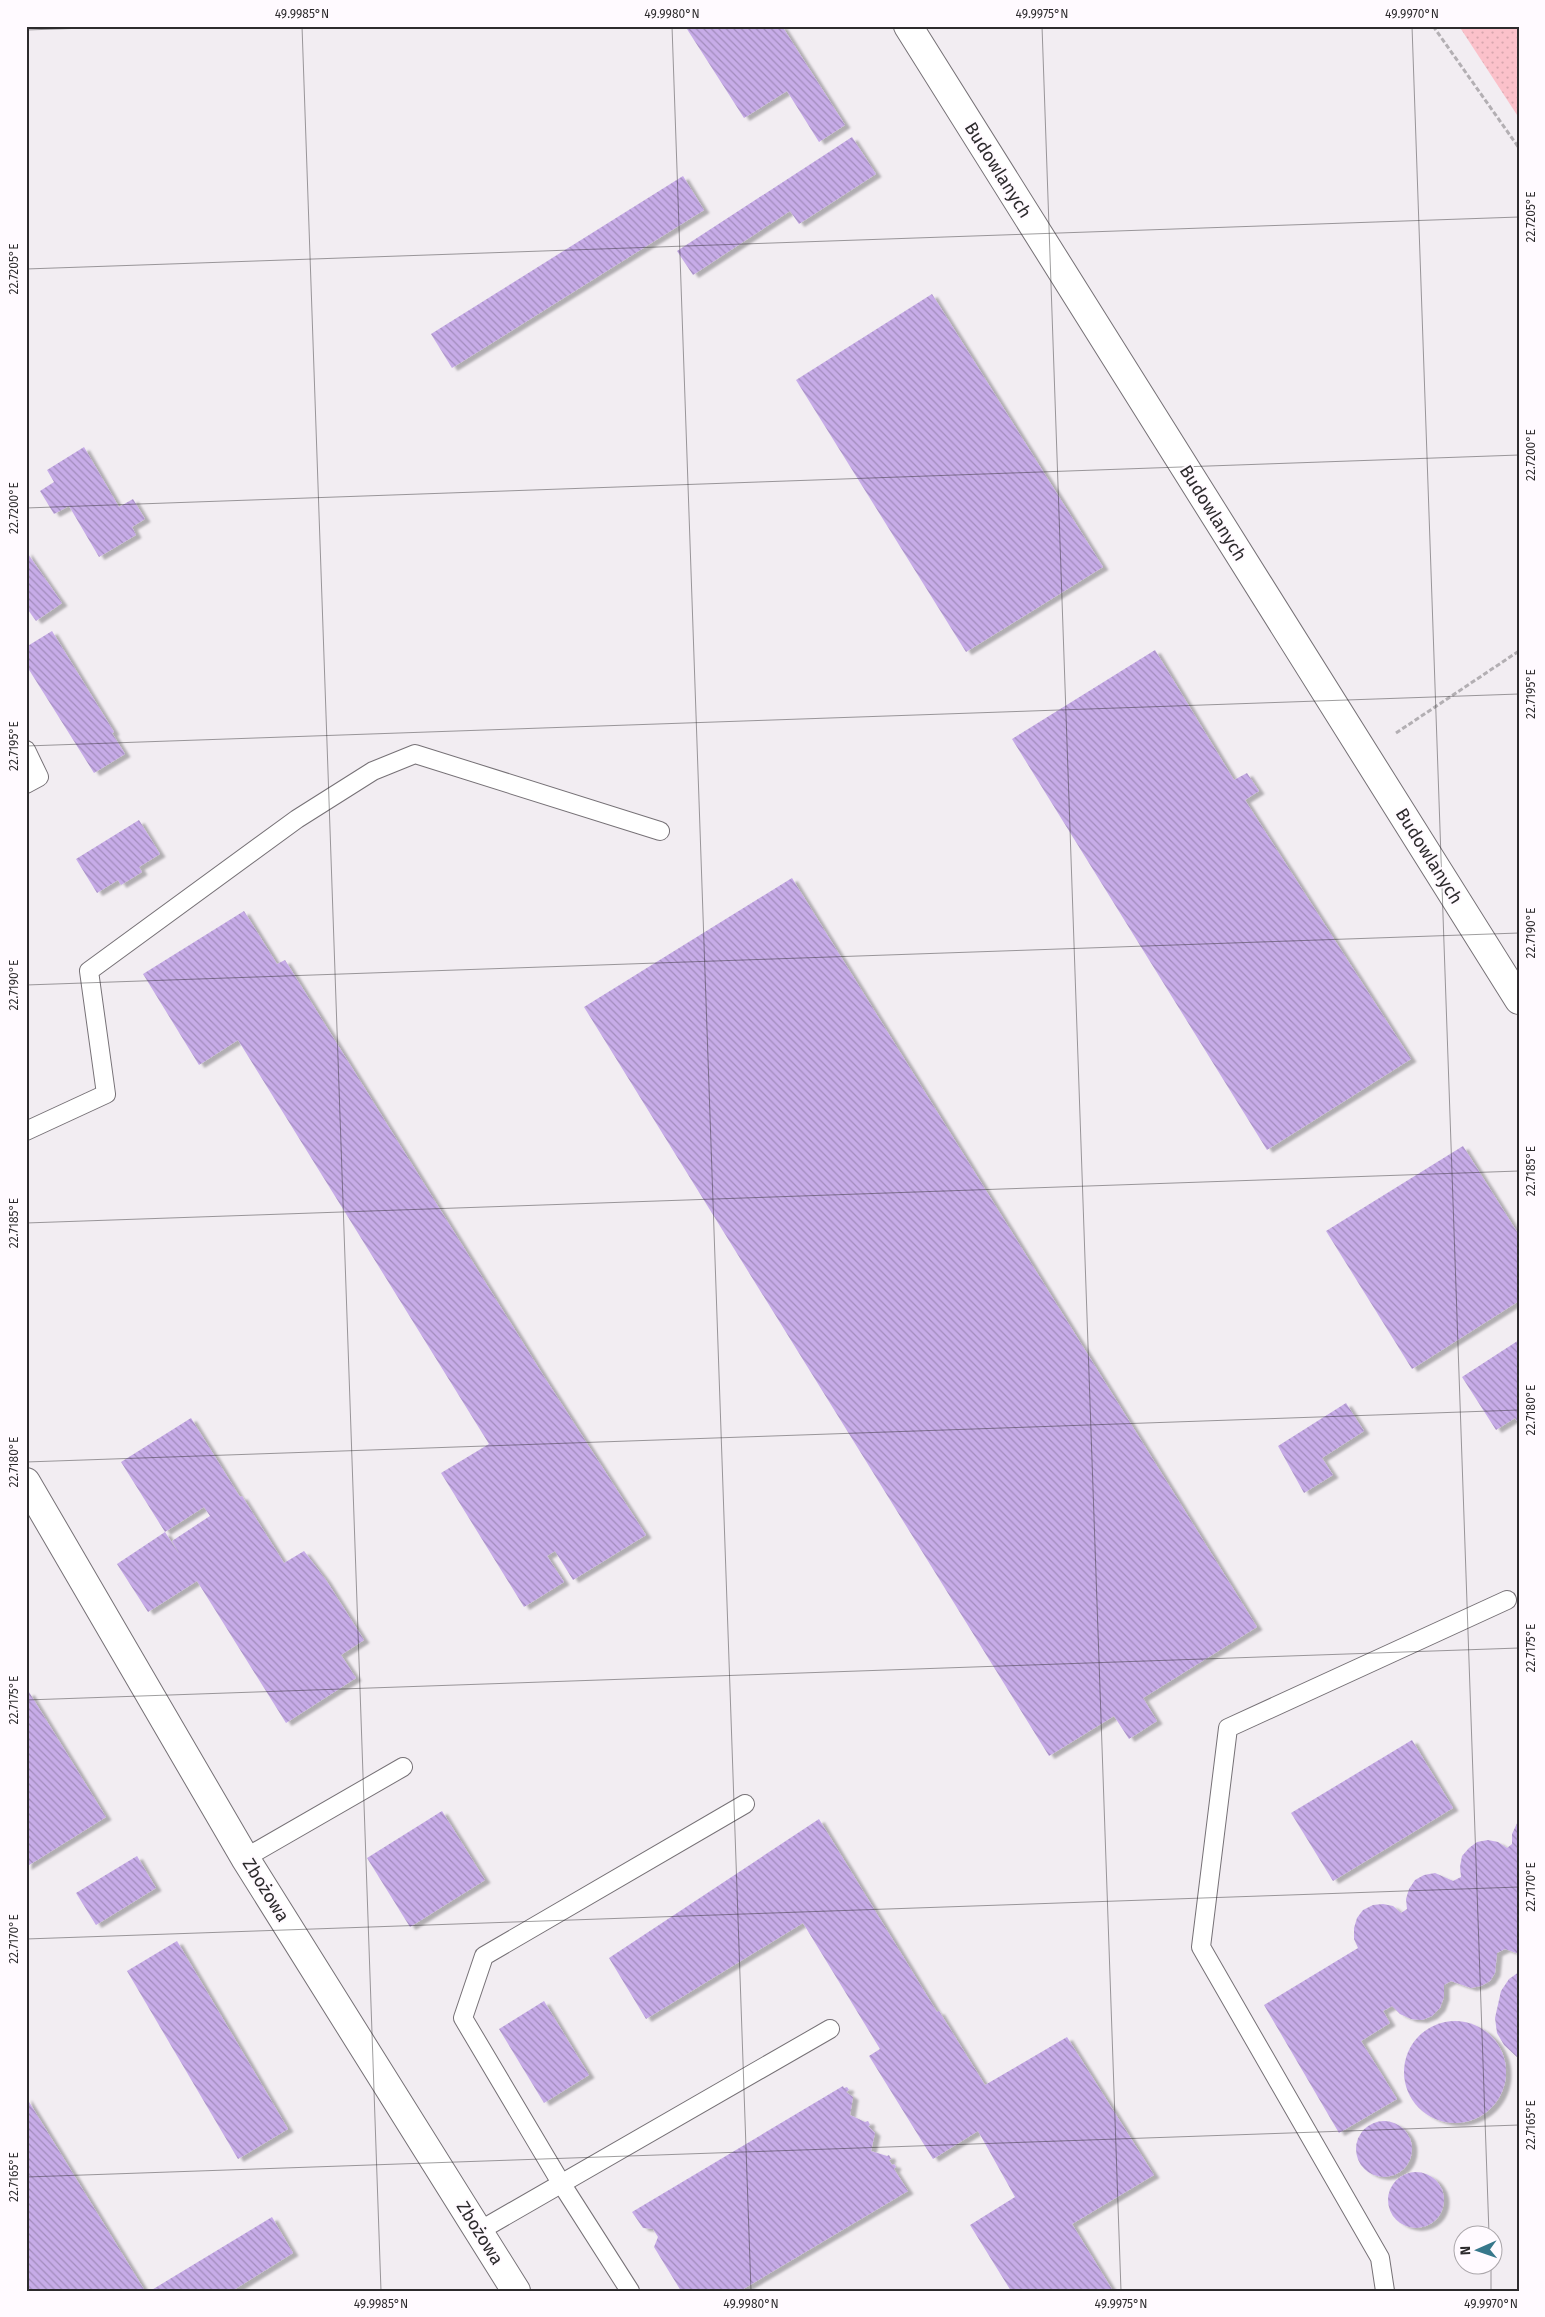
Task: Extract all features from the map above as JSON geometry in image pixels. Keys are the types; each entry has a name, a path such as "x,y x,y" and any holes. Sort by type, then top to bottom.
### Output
{"street":[{"name":"Budowlanych","path":"908,26 1519,1000"},
{"name":"Zbożowa","path":"26,1482 246,1858 516,2291"}],"lane":[{"path":"26,750 39,777 26,784"},
{"path":"26,1131 106,1094 90,972 296,819 373,771 415,754 660,831"},
{"path":"1385,2291 1380,2258 1201,1947 1228,1728 1507,1600"},
{"path":"246,1858 403,1767"},
{"path":"630,2291 561,2183 463,2018 484,1956 745,1804"},
{"path":"479,2231 830,2029"}],"path":[{"path":"1433,26 1519,148"},
{"path":"1364,754 1519,651"}],"shaded area":[{"path":"1459,26 1519,26 1519,118"}],"building":[{"path":"685,26 782,26 845,125 819,142 787,91 744,118"},
{"path":"852,137 876,174 799,224 790,211 693,275 677,251"},
{"path":"683,176 704,210 452,368 431,334"},
{"path":"932,294 1103,567 966,652 796,380"},
{"path":"84,447 119,507 133,499 145,519 132,527 136,535 99,557 69,506 54,514 40,491 54,482 47,470"},
{"path":"26,551 62,603 36,621 26,607"},
{"path":"52,631 114,732 112,733 125,754 94,773 26,665 26,647"},
{"path":"1155,650 1234,780 1247,773 1259,791 1245,800 1411,1059 1267,1150 1012,739"},
{"path":"139,820 160,854 139,867 142,872 121,885 118,880 97,893 76,859"},
{"path":"792,878 1257,1627 1143,1698 1157,1721 1129,1739 1114,1716 1049,1756 584,1007"},
{"path":"244,911 277,964 285,960 543,1375 646,1535 573,1580 555,1551 547,1556 564,1582 524,1607 441,1473 489,1444 238,1040 199,1065 143,974"},
{"path":"1463,1146 1519,1235 1519,1301 1412,1369 1326,1231"},
{"path":"1519,1340 1519,1424 1515,1418 1496,1430 1462,1377"},
{"path":"1346,1403 1364,1431 1322,1458 1333,1475 1304,1493 1278,1446"},
{"path":"191,1418 284,1563 304,1551 326,1580 364,1640 341,1655 356,1678 286,1723 197,1581 148,1612 117,1564 165,1532 121,1462","holes":["204,1507 210,1516 172,1541 180,1555 165,1532"]},
{"path":"29,1692 106,1817 26,1867 26,1694"},
{"path":"1412,1740 1453,1808 1333,1881 1291,1813"},
{"path":"442,1811 485,1880 410,1927 367,1858"},
{"path":"819,1819 937,2012 939,2011 985,2085 1067,2037 1154,2175 1072,2224 1113,2291 1011,2291 970,2225 1015,2197 978,2131 933,2159 869,2056 880,2049 803,1923 646,2019 609,1958"},
{"path":"1519,1819 1519,1954 1505,1949 1497,1953 1495,1973 1490,1981 1481,1986 1471,1988 1451,1981 1444,1985 1444,1997 1440,2008 1432,2016 1422,2020 1411,2019 1400,2014 1392,2006 1383,2011 1390,2023 1361,2041 1397,2099 1339,2133 1264,2005 1358,1948 1354,1939 1354,1928 1357,1918 1363,1910 1373,1905 1383,1904 1393,1906 1401,1913 1407,1909 1406,1899 1409,1889 1415,1880 1424,1875 1435,1873 1453,1881 1461,1877 1462,1856 1469,1848 1477,1842 1488,1840 1498,1842 1507,1848 1512,1844 1512,1834"},
{"path":"137,1856 156,1888 96,1925 76,1893"},
{"path":"177,1941 288,2129 238,2159 127,1971"},
{"path":"1519,1972 1519,2059 1504,2045 1497,2033 1495,2018 1501,1991 1509,1979"},
{"path":"544,2001 589,2075 544,2103 499,2029"},
{"path":"1455,2021 1475,2025 1491,2036 1502,2052 1506,2072 1502,2092 1491,2108 1475,2119 1455,2123 1435,2119 1419,2108 1408,2092 1404,2072 1408,2052 1419,2036 1435,2025"},
{"path":"843,2086 844,2088 847,2087 849,2090 846,2092 853,2097 850,2115 865,2122 868,2121 870,2125 868,2126 875,2133 871,2151 889,2155 891,2159 889,2160 896,2167 894,2169 908,2191 740,2291 681,2291 654,2247 658,2237 653,2229 643,2228 632,2212"},
{"path":"26,2097 145,2291 26,2291"},
{"path":"1379,2121 1389,2121 1404,2129 1410,2138 1412,2149 1410,2160 1404,2169 1389,2177 1379,2177 1368,2172 1361,2165 1356,2154 1356,2144 1361,2133 1368,2126"},
{"path":"1411,2172 1421,2172 1436,2180 1442,2189 1444,2200 1442,2211 1436,2220 1421,2228 1411,2228 1400,2223 1393,2216 1388,2205 1388,2195 1393,2184 1400,2177"},
{"path":"272,2217 293,2253 232,2291 150,2291"}]}
